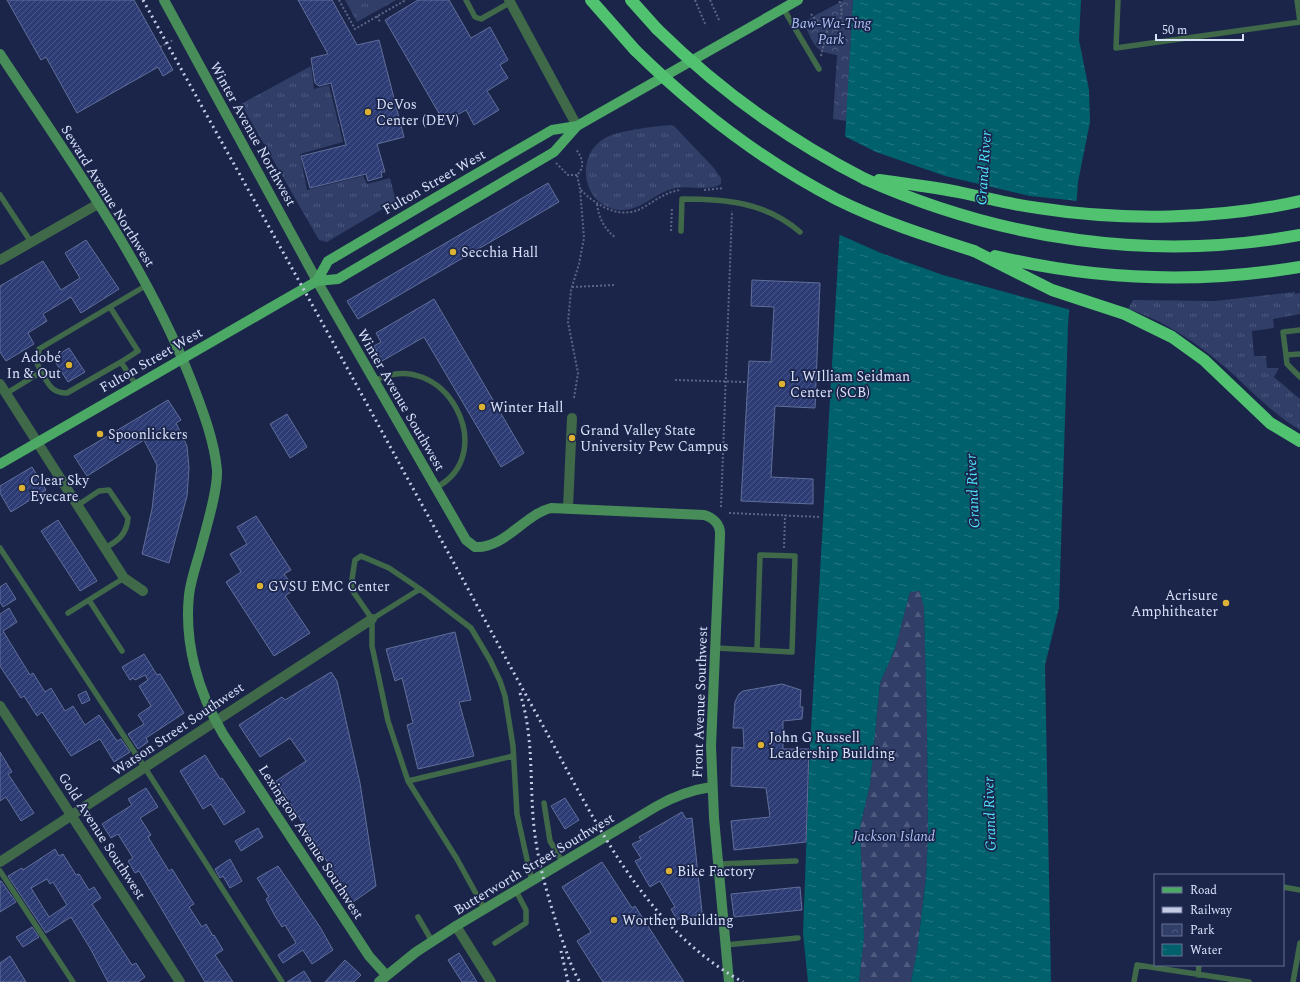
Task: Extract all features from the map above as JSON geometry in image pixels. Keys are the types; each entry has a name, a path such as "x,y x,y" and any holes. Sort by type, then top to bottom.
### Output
{"highway":[{"path":"591,0 635,50 667,82 724,129 787,172 837,199 891,222 974,251 1038,266 1100,274 1160,278 1217,277 1300,267"},
{"path":"631,0 657,29 690,61 748,109 798,142 866,179 931,205 985,222 1044,236 1102,243 1192,247 1244,244 1300,235"},
{"path":"866,179 963,193 1039,209 1103,214 1146,216 1230,213 1271,208 1300,201"},
{"path":"974,251 1052,290 1099,304 1125,314 1172,337 1214,368 1270,423 1300,442"}],"main road":[{"name":"Fulton Street West","path":"0,464 317,281 338,279 554,152 578,126 798,0"},
{"name":"Fulton Street West","path":"317,281 328,261 552,130 578,126"}],"street":[{"name":"Winter Avenue Northwest","path":"164,0 317,281"},
{"path":"510,1 578,126"},
{"name":"Seward Avenue Northwest","path":"0,55 98,204 147,285 182,359 210,431 217,472 210,515 189,593 187,633 197,675 215,720"},
{"path":"0,260 98,204"},
{"name":"Winter Avenue Southwest","path":"317,281 466,540 475,547 488,545 501,539 540,511 551,508 568,508"},
{"path":"2,388 78,504 124,578 143,591"},
{"path":"568,508 572,418"},
{"name":"Front Avenue Southwest","path":"568,508 704,515 715,520 720,531 716,648 711,724 712,787 729,982"},
{"name":"Watson Street Southwest","path":"0,862 145,768 215,720 372,619"},
{"name":"Gold Avenue Southwest","path":"0,706 180,982"},
{"name":"Lexington Avenue Southwest","path":"215,720 383,978"},
{"name":"Butterworth Street Southwest","path":"383,978 432,941 456,926 676,796 692,790 712,787"},
{"path":"456,926 490,982"}],"lane":[{"path":"466,0 475,17 481,19 510,1"},
{"path":"1118,0 1116,48 1300,22 1297,0"},
{"path":"783,8 819,69"},
{"path":"0,195 31,242"},
{"path":"681,231 682,199 703,199 738,202 773,213 800,232"},
{"path":"110,307 138,351 67,393 58,393 53,390 37,363 39,350 110,307 147,285"},
{"path":"1300,330 1283,332 1287,364 1300,377"},
{"path":"1286,355 1300,354"},
{"path":"121,362 136,386"},
{"path":"2,388 41,372"},
{"path":"374,381 384,376 397,374 418,376 432,381 442,388 451,397 459,411 463,425 465,443 463,456 451,478 446,483 435,488"},
{"path":"78,504 98,491 104,490 112,493 128,518 124,534 117,541 105,548"},
{"path":"0,548 145,768 282,982"},
{"path":"716,648 792,652 795,556 760,555 757,649"},
{"path":"485,910 457,859 408,781 388,721 372,646 372,619 352,590 355,560 361,556 389,568 420,589 471,628 490,660 505,696 513,756 517,814 532,882"},
{"path":"68,613 124,578"},
{"path":"372,619 420,589"},
{"path":"89,600 122,651"},
{"path":"408,781 513,756"},
{"path":"544,803 550,841 563,864"},
{"path":"718,864 796,861"},
{"path":"0,870 73,982"},
{"path":"1284,887 1300,890"},
{"path":"495,943 526,923 526,910 516,891"},
{"path":"418,917 432,941"},
{"path":"725,945 798,938"},
{"path":"1293,982 1300,943"},
{"path":"1134,982 1137,966 1249,982"},
{"path":"1198,974 1199,966"}],"path":[{"path":"339,0 355,29 404,1 403,0"},
{"path":"695,0 706,26"},
{"path":"710,0 719,20"},
{"path":"819,69 828,27 839,20 842,14 839,0"},
{"path":"811,14 817,21 828,27"},
{"path":"377,16 380,22"},
{"path":"160,47 176,38"},
{"path":"556,162 568,175 577,175 581,171 583,161 576,149"},
{"path":"574,398 578,373 568,322 572,287 579,264 584,238 580,189 577,175"},
{"path":"702,190 724,188"},
{"path":"580,189 597,204 612,211 630,212 639,210 659,197 683,190"},
{"path":"673,192 673,199"},
{"path":"597,204 598,212 603,224 608,232 616,238"},
{"path":"670,231 672,207"},
{"path":"721,507 732,210 725,209"},
{"path":"572,287 615,285"},
{"path":"675,380 745,382"},
{"path":"729,513 820,517"},
{"path":"784,556 785,515"}],"green space":[{"path":"345,0 396,0 357,22"},
{"name":"Baw-Wa-Ting Park","path":"844,0 853,0 847,121 833,119 837,55 829,54 818,49 803,22"},
{"path":"311,66 314,89 329,85 343,142 300,154 307,190 363,176 367,184 390,178 396,201 327,242 319,240 241,104"},
{"path":"670,125 674,126 713,167 721,178 721,184 710,188 681,187 668,190 642,205 628,210 608,207 598,201 591,192 587,181 586,170 588,159 593,148 602,140 616,134"},
{"path":"1295,292 1295,294 1300,293 1300,314 1273,319 1273,328 1252,331 1254,356 1266,356 1267,368 1279,368 1274,377 1300,399 1300,430 1274,411 1234,375 1197,345 1171,328 1143,314 1128,309 1133,300 1215,301"},
{"name":"Jackson Island","path":"921,591 924,607 928,837 926,878 917,951 911,982 859,982 864,937 860,827 870,785 880,683 895,649 910,592"}],"water":[{"name":"Grand River","path":"853,0 1081,0 1079,40 1089,90 1090,122 1078,182 1068,326 1059,608 1045,665 1051,982 911,982 917,951 926,878 928,837 924,608 920,591 910,592 895,649 880,683 870,785 860,827 864,937 859,982 808,982 803,933 810,746"}],"pier":[{"path":"844,136 876,152 945,176 1030,196 1078,201 1071,310 943,275 881,253 838,234"}],"building":[{"path":"7,0 134,0 173,70 163,76 158,67 77,113 46,57 41,60"},
{"name":"DeVos Center (DEV)","path":"298,0 332,0 357,45 379,40 404,137 377,144 385,172 381,172 382,177 368,181 366,174 310,188 301,156 346,145 331,83 319,86 315,83 311,58 328,54"},
{"name":"DeVos Center (DEV)","path":"418,0 449,0 471,38 490,27 508,60 500,65 508,78 487,91 499,110 474,125 466,110 444,122 385,20"},
{"name":"Secchia Hall","path":"548,183 559,202 358,319 347,301"},
{"path":"86,240 119,289 81,313 71,297 43,314 47,321 28,333 34,344 6,361 0,352 0,286 43,261 61,290 80,278 65,253"},
{"name":"L WIlliam Seidman Center (SCB)","path":"752,280 820,283 815,408 775,406 771,477 813,479 813,504 741,501 749,361 771,362 774,307 751,306"},
{"name":"Winter Hall","path":"434,299 524,453 501,467 424,337 382,361 374,346 381,342 376,333"},
{"name":"Adobé In & Out","path":"69,348 85,372 68,382 53,358"},
{"path":"168,400 181,420 176,423 187,446 189,468 187,496 169,563 142,554 152,509 157,465 144,440 87,476 74,456"},
{"path":"287,414 307,447 290,458 270,424"},
{"name":"Clear Sky Eyecare","path":"32,467 46,490 11,512 0,493 0,486"},
{"name":"GVSU EMC Center","path":"256,516 291,570 284,574 295,589 285,596 310,633 274,656 226,582 241,572 230,554 247,544 237,527"},
{"path":"58,520 97,581 80,591 41,531"},
{"path":"6,583 16,599 3,607 0,602 0,587"},
{"path":"9,608 17,622 3,631 30,675 33,673 45,692 51,688 65,711 73,706 85,725 99,715 117,741 121,739 130,752 114,762 100,739 71,756 42,712 37,716 24,696 21,698 0,666 0,614"},
{"path":"455,632 471,700 459,702 474,756 418,769 407,725 413,723 402,678 395,681 386,649"},
{"path":"144,654 157,675 160,674 184,713 146,738 148,742 138,749 128,734 144,724 138,715 151,706 139,686 148,680 145,675 135,680 133,678 130,680 122,667"},
{"path":"331,672 337,681 360,783 376,886 353,902 276,781 306,761 290,738 260,757 239,725 282,697 285,700"},
{"path":"782,684 801,690 800,707 803,707 802,719 783,721 783,749 809,749 806,842 734,850 731,821 770,817 766,788 731,786 732,747 744,748 743,728 733,728 735,702 739,694 743,691"},
{"path":"86,691 90,700 82,704 78,695"},
{"path":"0,752 12,772 8,774 34,813 21,821 6,797 0,801"},
{"path":"205,755 220,779 222,778 245,812 224,825 211,804 203,809 180,771"},
{"path":"146,788 158,807 140,818 151,835 148,837 169,871 172,869 194,904 189,907 202,927 206,924 223,950 215,955 233,982 205,982 139,871 135,873 128,861 133,858 118,834 111,838 102,824 132,805 128,799"},
{"path":"565,798 579,820 565,829 551,806"},
{"name":"Bike Factory","path":"682,812 686,819 692,818 702,912 685,922 682,917 677,920 671,909 675,907 660,881 650,887 635,861 641,858 632,844 641,840 639,837"},
{"path":"258,828 263,837 241,851 235,841"},
{"path":"55,849 59,856 63,854 76,875 79,874 89,890 94,887 101,898 92,904 132,965 136,963 145,977 138,982 108,982 71,917 46,933 8,876 22,868 23,870","holes":["47,879 50,884 53,882 67,905 49,917 31,888"]},
{"path":"230,859 242,881 230,888 223,876 220,878 215,869"},
{"name":"Worthen Building","path":"602,862 632,908 635,906 684,982 603,982 577,941 591,932 562,887"},
{"path":"278,866 320,927 333,950 312,964 303,950 283,963 278,955 296,943 285,925 282,927 275,916 266,899 269,897 257,878"},
{"path":"0,881 16,902 0,912"},
{"path":"800,887 802,910 734,917 731,894"},
{"path":"32,927 39,937 23,947 16,937"},
{"path":"459,953 477,982 462,982 448,960"},
{"path":"10,956 26,982 0,982 0,963"},
{"path":"345,960 361,975 354,982 325,982"},
{"path":"304,971 311,982 287,982"}],"railway":[{"path":"143,0 603,833 649,902 677,932 708,959 743,982"},
{"path":"520,693 529,739 533,816 540,862 547,893 561,937 580,982"},
{"path":"561,951 568,982"}],"place":[{"name":"DeVos Center (DEV)","path":"368,112"},
{"name":"Secchia Hall","path":"453,252"},
{"name":"Adobé In & Out","path":"69,365"},
{"name":"L WIlliam Seidman Center (SCB)","path":"782,384"},
{"name":"Winter Hall","path":"482,407"},
{"name":"Spoonlickers","path":"100,434"},
{"name":"Grand Valley State University Pew Campus","path":"572,438"},
{"name":"Clear Sky Eyecare","path":"22,488"},
{"name":"GVSU EMC Center","path":"260,586"},
{"name":"Acrisure Amphitheater","path":"1226,603"},
{"name":"John G Russell Leadership Building","path":"761,745"},
{"name":"Bike Factory","path":"669,871"},
{"name":"Worthen Building","path":"614,920"}]}
